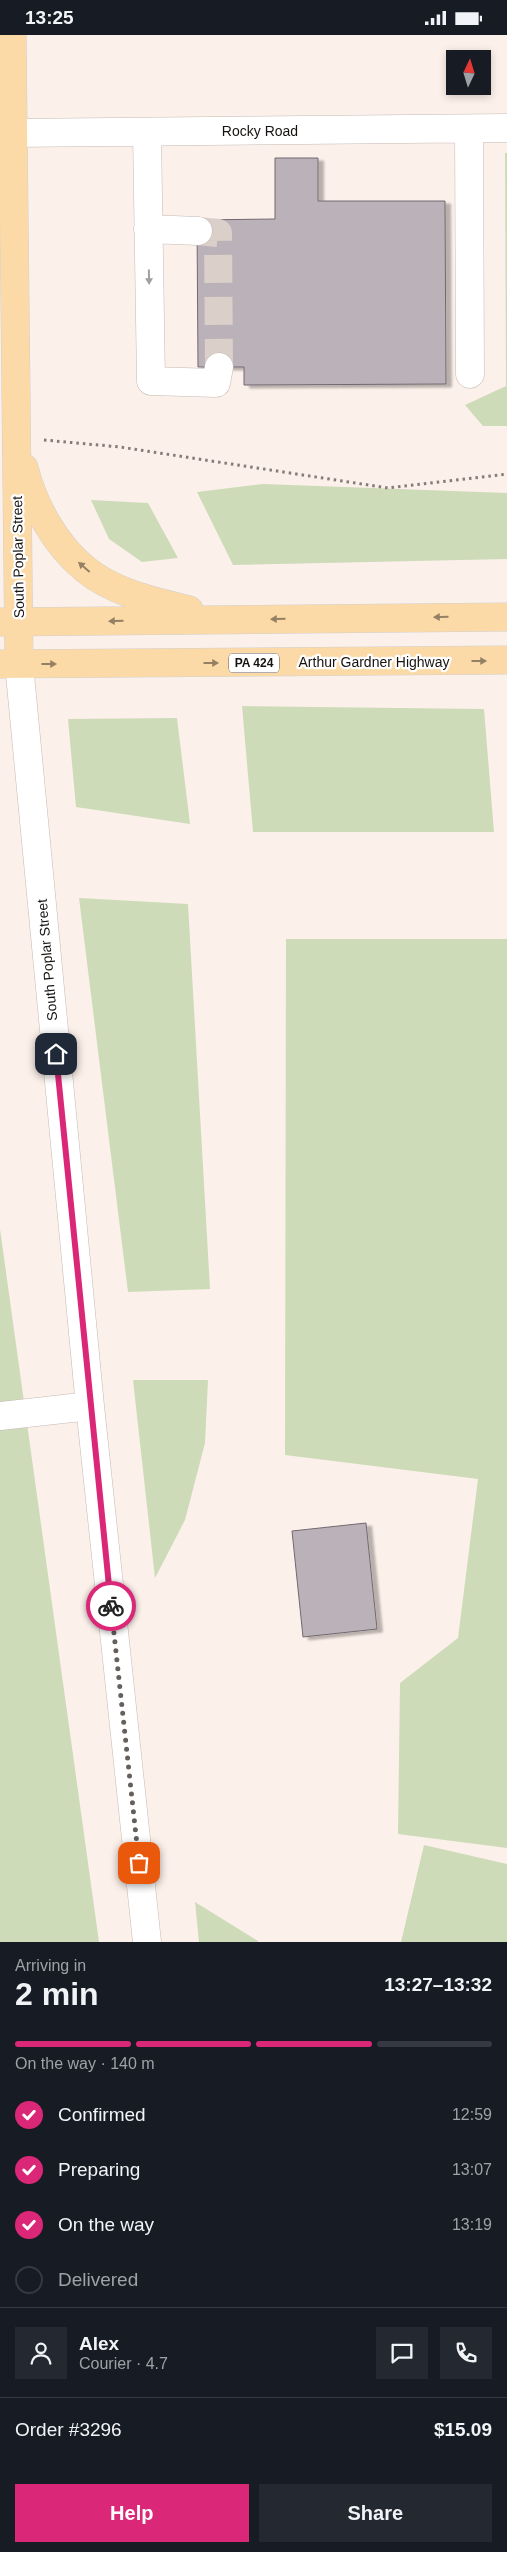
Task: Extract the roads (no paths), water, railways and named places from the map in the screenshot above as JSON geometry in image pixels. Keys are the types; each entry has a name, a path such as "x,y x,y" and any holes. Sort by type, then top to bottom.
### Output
{"main road":[{"name":"South Poplar Street","path":"10,664 9,622 16,437 7,304 13,133 12,35"},
{"path":"0,485 16,437"},
{"path":"16,437 29,487 47,523 65,548 85,569 114,586 145,599 226,619"},
{"path":"9,622 507,617"},
{"name":"Arthur Gardner Highway","path":"10,664 507,659"}],"street":[{"name":"Rocky Road","path":"13,133 507,129"},
{"path":"469,130 470,374"},
{"path":"147,132 151,381 216,383 219,367"},
{"path":"148,229 198,231"},
{"name":"South Poplar Street","path":"10,664 147,1942"},
{"path":"0,1416 90,1406"}],"tunnel":[{"path":"198,231 218,233 219,367"}]}
